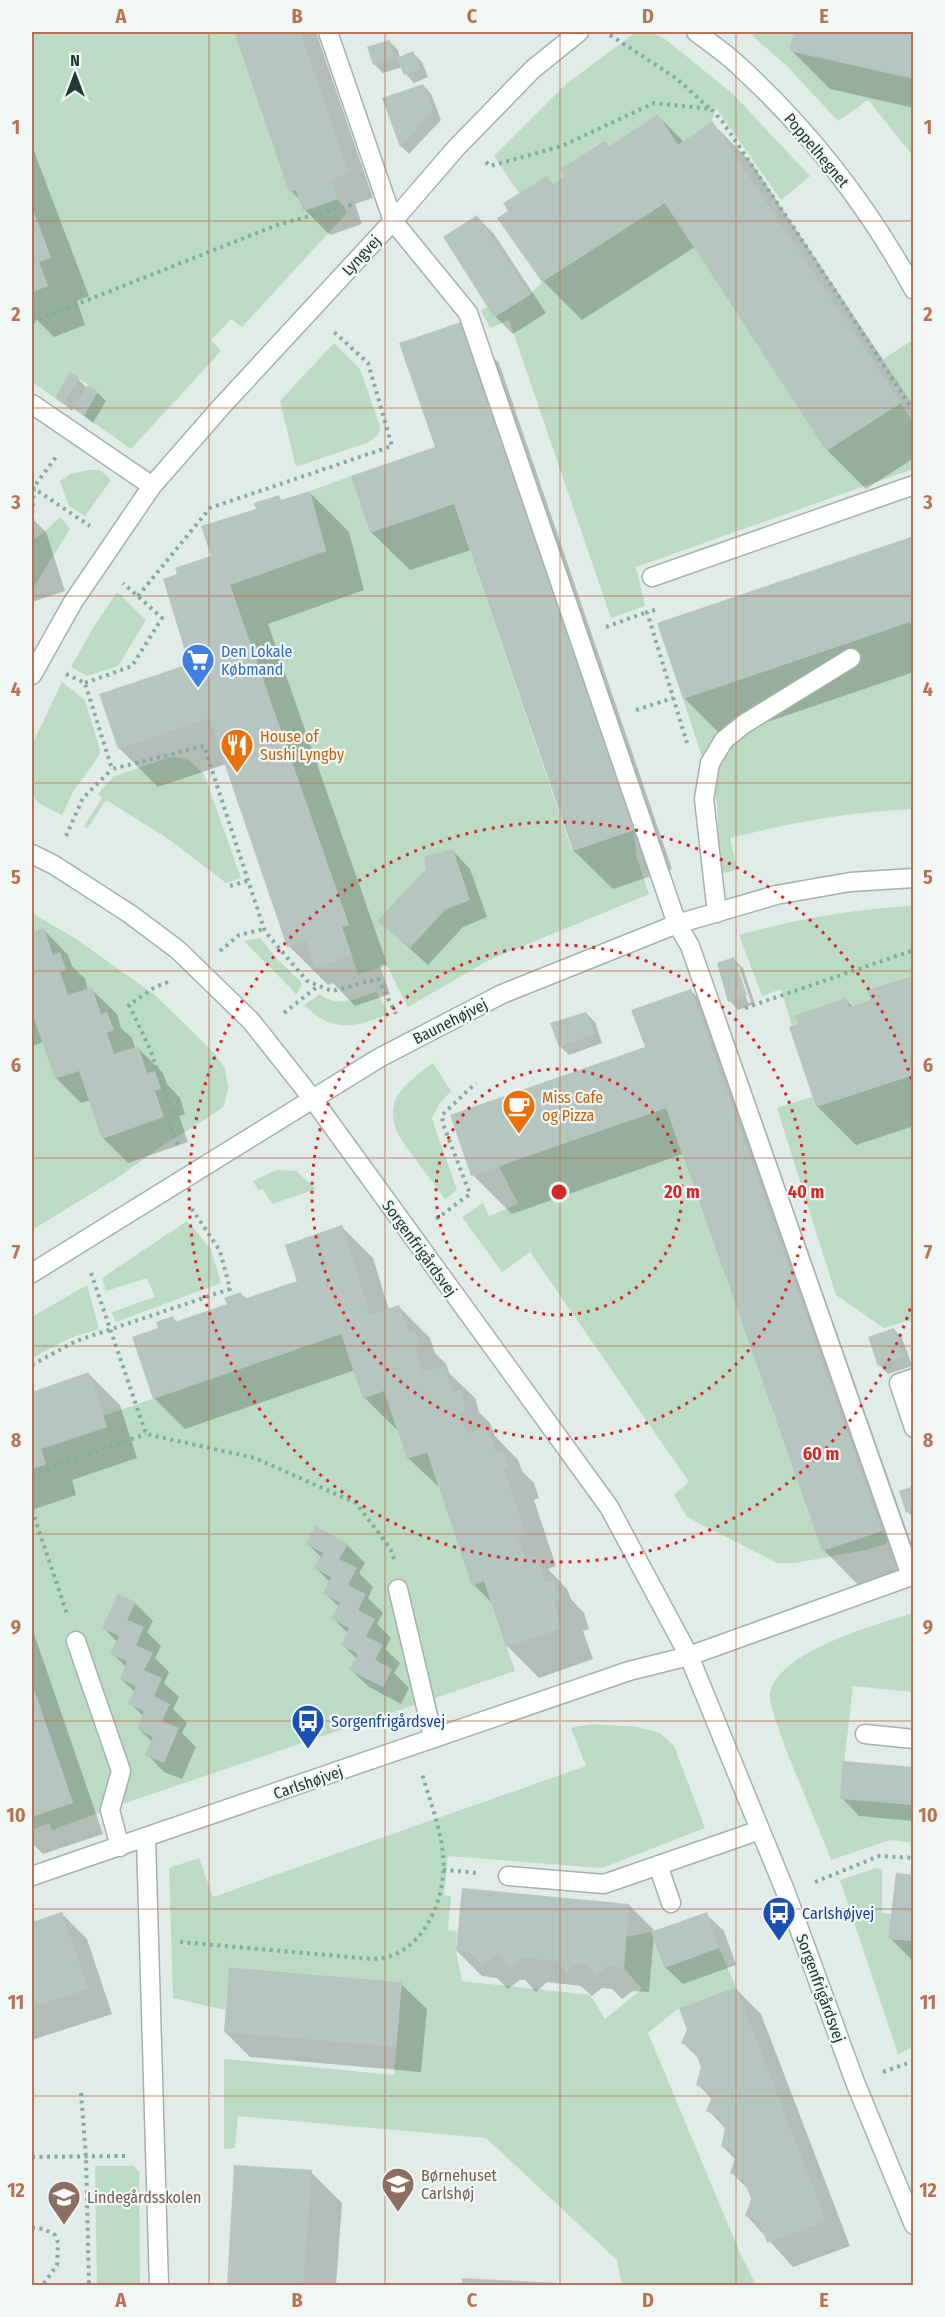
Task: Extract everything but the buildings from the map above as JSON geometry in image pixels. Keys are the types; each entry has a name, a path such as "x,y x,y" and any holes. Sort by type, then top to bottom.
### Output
{"street":[{"path":"328,32 393,221 468,313 677,924 690,946 716,1018 912,1576"},
{"name":"Lyngvej","path":"35,668 99,563 152,486 465,139 533,69 579,32"},
{"name":"Poppelhegnet","path":"696,32 739,65 835,169 890,246 914,290"},
{"path":"32,404 152,486"},
{"path":"652,577 914,485"},
{"path":"717,913 704,798 710,764 724,740 744,724 851,658"},
{"name":"Sorgenfrigårdsvej","path":"32,854 54,865 130,914 178,950 260,1032 312,1098 609,1507 689,1656 786,1893 855,2082 914,2225"},
{"name":"Baunehøjvej","path":"32,1273 81,1245 312,1098 411,1041 502,994 677,924 776,895 850,882 914,878"},
{"path":"914,1378 899,1383 914,1428"},
{"name":"Carlshøjvej","path":"32,1876 629,1671 689,1656 912,1576"},
{"path":"398,1589 433,1737"},
{"path":"76,1641 121,1771 110,1810 120,1847"},
{"path":"865,1734 914,1739"},
{"path":"508,1876 604,1884 760,1830"},
{"path":"146,1838 159,2286"},
{"path":"658,1864 670,1903"}],"path":[{"path":"605,32 676,78 722,122 914,412"},
{"path":"465,139 490,166 562,146 654,103 711,109"},
{"path":"32,322 277,225 383,196"},
{"path":"138,596 210,508 392,446 368,363 311,310"},
{"path":"32,521 33,487 50,467 72,431"},
{"path":"33,487 113,542"},
{"path":"32,537 32,555"},
{"path":"35,668 85,683 132,666 162,618 99,563"},
{"path":"578,636 660,608 652,577"},
{"path":"647,612 704,798"},
{"path":"85,683 112,769"},
{"path":"607,719 673,698"},
{"path":"54,865 82,798 112,769 204,746 264,929 307,981 332,991 378,979 411,1041"},
{"path":"231,886 247,881"},
{"path":"32,1365 76,1341 230,1288 220,1251 192,1210 191,1175 169,1124 174,1119 150,1049 129,1005 154,987 198,970 239,935 264,929"},
{"path":"716,1018 914,950"},
{"path":"260,1032 319,986"},
{"path":"412,1237 470,1194 443,1124 442,1115 476,1083"},
{"path":"81,1245 146,1434"},
{"path":"32,1474 146,1434 255,1458 356,1503 390,1548 399,1571 398,1589"},
{"path":"32,1510 76,1641"},
{"path":"149,1939 372,1959 388,1959 410,1948 430,1919 438,1897 444,1856 439,1828 412,1745"},
{"path":"786,1893 879,1856 914,1858"},
{"path":"81,2093 86,2157 89,2286"},
{"path":"32,2157 156,2155"},
{"path":"32,2228 44,2229 55,2235 58,2243 57,2265 42,2286"}],"green space":[{"path":"32,32 234,32 289,191 296,190 303,211 338,199 347,213 242,327 231,319 211,340 221,351 131,449 84,416 98,391 70,373 55,398 32,382 32,292 47,286 39,262 51,257 32,207"},
{"path":"636,32 650,32 665,39 733,94 810,176 781,200 716,108 712,121 678,145 658,114 609,146 604,140 560,169 564,177 553,184 547,177 519,193 494,156 566,84"},
{"path":"748,32 913,32 913,156 868,100 838,121 786,65"},
{"path":"665,203 826,451 901,403 913,423 913,469 636,567 645,606 611,618 509,320 490,328 481,310 488,307 495,317 530,295 542,282"},
{"path":"913,340 913,405 883,359"},
{"path":"334,343 360,369 380,427 379,433 366,443 296,467 280,401"},
{"path":"100,470 111,480 85,516 69,506 60,481 70,474"},
{"path":"351,476 370,532 454,504 572,851 634,830 636,855 649,894 489,960 408,1007 387,966 358,974 342,927 349,925 230,585 326,551 310,491"},
{"path":"60,517 70,529 32,590 32,540 41,535"},
{"path":"117,592 146,620 118,666 87,676 71,667"},
{"path":"910,622 914,632 913,809 821,819 730,838 737,869 725,873 720,871 717,802 683,699"},
{"path":"62,682 85,700 100,750 98,757 74,790 62,815 38,803 32,794 32,745"},
{"path":"177,757 189,760 204,774 241,878 226,883 170,840 106,800 87,829 84,826 102,798 98,794 113,777 167,758"},
{"path":"913,906 913,975 867,990 870,1000 849,1007 846,998 795,1015 798,1024 792,1026 781,989 762,996 739,935 825,916"},
{"path":"32,913 76,939 155,995 215,1054 225,1068 228,1088 224,1106 209,1117 165,1144 117,1178 32,1230"},
{"path":"260,938 301,982 301,987 296,994 244,941"},
{"path":"376,992 389,1014 355,1025 335,1024 315,1014 304,1005 320,994 340,1002"},
{"path":"433,1063 451,1091 439,1104 432,1119 457,1190 445,1199 402,1141 395,1127 393,1115 394,1105 404,1087"},
{"path":"913,1075 913,1330 910,1320 884,1328 836,1295 777,1108 812,1097 816,1107"},
{"path":"666,1108 822,1551 882,1531 889,1539 886,1544 795,1563 777,1563 687,1517 674,1495 689,1482 530,1252 502,1272 462,1217 483,1203 489,1216 518,1204 499,1166"},
{"path":"277,1170 296,1171 316,1189 272,1204 263,1189 258,1190 253,1181"},
{"path":"187,1221 211,1249 221,1283 116,1322 112,1312 155,1297 147,1278 106,1291 102,1278"},
{"path":"87,1285 99,1329 70,1338 32,1358 32,1317"},
{"path":"341,1334 384,1391 407,1459 427,1452 472,1585 484,1581 515,1671 52,1830 49,1823 32,1830 32,1817 73,1802 32,1683 32,1469 46,1464 41,1449 107,1427 103,1416"},
{"path":"913,1613 913,1692 853,1686 840,1798 913,1805 913,1843 890,1840 831,1860 785,1747 771,1704 770,1693 777,1678 791,1664 810,1652 854,1632"},
{"path":"592,1724 637,1727 660,1733 674,1746 705,1828 602,1868 448,1856 444,1895 451,1896 448,1930 457,1931 456,1951 462,1981 590,1995 605,2019 642,1989 624,1968 626,1937 651,1932 664,1968 719,1948 736,1987 679,2008 648,2033 740,2253 756,2285 622,2285 617,2260 486,2138 238,2116 235,2148 224,2149 224,2059 394,2075 402,1982 230,1967 225,2010 173,1998 169,1868 199,1858 213,1897 586,1766 571,1728"},
{"path":"876,1868 882,1869 882,1913 891,1914 888,1939 913,1941 913,2047 898,2054 840,1880"},
{"path":"95,2166 134,2166 139,2172 140,2285 97,2285"}],"place":[{"name":"Den Lokale Købmand","path":"198,689"},
{"name":"House of Sushi Lyngby","path":"237,774"},
{"name":"Miss Cafe og Pizza","path":"519,1135"},
{"name":"Sorgenfrigårdsvej","path":"308,1750"},
{"name":"Carlshøjvej","path":"779,1942"},
{"name":"Børnehuset Carlshøj","path":"398,2213"},
{"name":"Lindegårdsskolen","path":"64,2226"}]}
